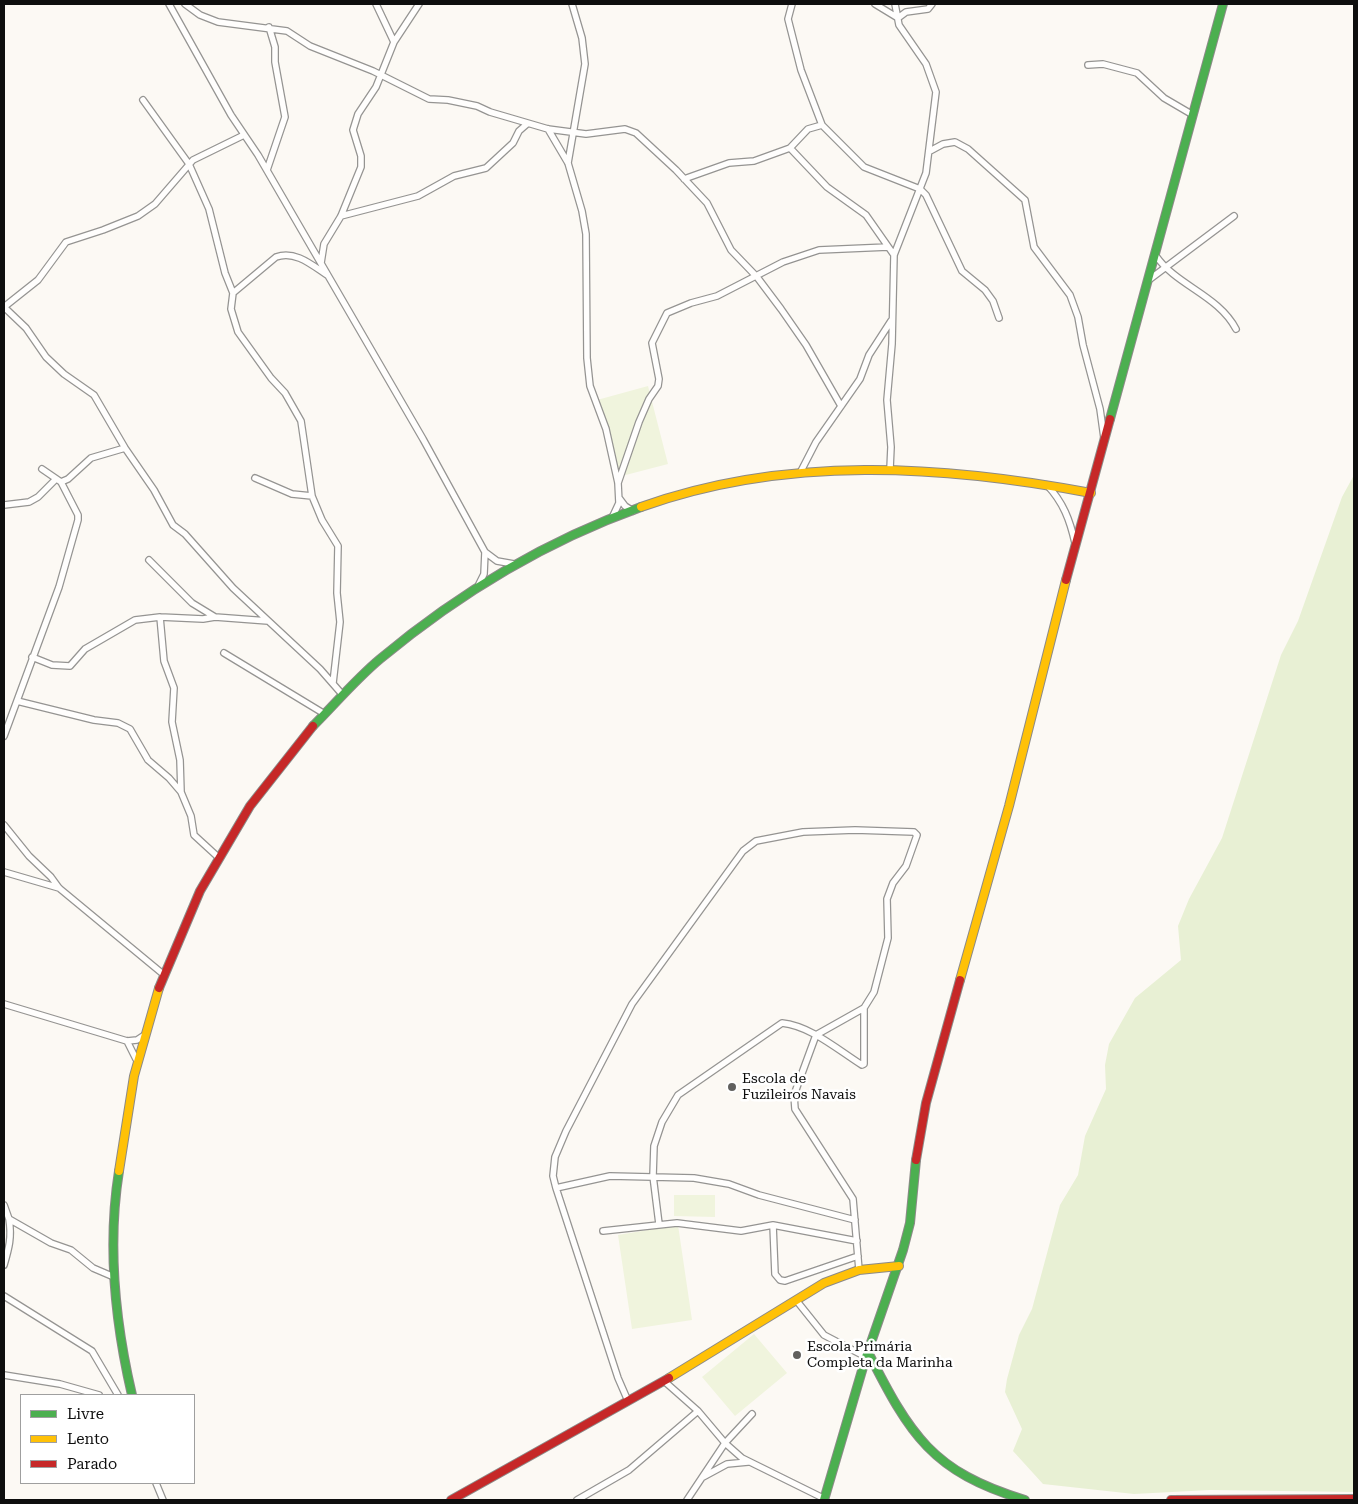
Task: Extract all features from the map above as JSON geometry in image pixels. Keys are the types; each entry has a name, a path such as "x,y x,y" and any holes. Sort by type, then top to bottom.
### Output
{"street":[{"path":"169,4 423,439 485,552 497,561 514,564"},
{"path":"185,4 200,14 218,22 269,27 287,31 310,46 380,74 429,99 448,100 477,106 527,124 548,128 586,134 625,130 636,133 707,203 731,250 757,277 806,344 841,406"},
{"path":"376,4 394,42"},
{"path":"321,263 324,244 341,216 360,167 361,156 353,130 358,114 376,87 394,42 419,4"},
{"path":"568,163 585,64 582,38 572,4"},
{"path":"792,4 788,19 801,70 822,125 864,167 920,189 931,204 962,271 985,290 993,301 999,318"},
{"path":"875,4 898,18"},
{"path":"890,469 891,447 887,400 894,255 920,189 930,150 936,92 926,64 900,25 895,4"},
{"path":"898,18 906,12 928,9 932,4"},
{"path":"664,1381 698,1411 725,1443 750,1462 824,1500 867,1355 899,1266 910,1223 916,1158 926,1103 1009,806 1075,545 1150,279 1223,4"},
{"path":"267,170 285,117 275,62 275,47 269,27"},
{"path":"1088,65 1103,64 1136,73 1164,98 1193,115"},
{"path":"143,100 189,164 209,209 225,274 233,293 231,308 238,332 270,378 285,394 301,422 312,496 322,520 338,546 337,592 340,622 333,683"},
{"path":"341,216 418,196 454,176 486,168 513,143 519,131 527,124"},
{"path":"684,179 729,163 754,161 790,148 808,129 822,125"},
{"path":"548,128 568,163 577,188 586,234 585,322 590,386 606,429 618,483 619,498 612,518"},
{"path":"244,134 200,154 155,204 138,216 66,242 38,280 4,307 26,328 46,357 64,374 94,395 125,448 154,490 173,525 190,539 233,588 333,683 341,694"},
{"path":"930,150 943,144 956,142 968,149 1025,200 1034,247 1066,287 1078,316 1083,345 1100,409 1105,443"},
{"path":"790,148 827,187 866,215 894,255"},
{"path":"1150,279 1234,216"},
{"path":"618,483 645,406 658,386 659,379 652,343 664,317 691,303 717,296 783,262 819,250 888,247"},
{"path":"233,293 276,257 282,255 303,259 329,276"},
{"path":"1156,256 1164,268 1222,309 1236,329"},
{"path":"800,473 816,442 860,379 869,355 892,319"},
{"path":"4,505 29,502 58,481 68,479 91,458 125,448"},
{"path":"4,736 32,657 60,587 78,520 78,515 58,481 42,469"},
{"path":"132,1394 120,1341 114,1277 114,1210 121,1139 136,1059 163,974 186,915 218,857 244,811 262,787 341,694 423,622 479,584 514,564 612,518 682,494 800,473 890,469 951,471 1046,483 1091,493"},
{"path":"255,478 292,494 312,496"},
{"path":"1046,483 1062,505 1071,526 1075,545"},
{"path":"619,498 625,506 634,511"},
{"path":"479,584 484,574 485,552"},
{"path":"149,560 192,603 215,617"},
{"path":"32,657 52,665 70,666 84,649 125,624 136,620 160,617 186,620 215,617 268,621"},
{"path":"160,617 164,661 174,688 172,722 180,760 181,792"},
{"path":"224,653 323,713"},
{"path":"17,701 94,720 124,725 130,729 148,760 170,778 181,792 191,816 194,835 218,857"},
{"path":"4,825 59,888 163,974"},
{"path":"628,1401 618,1378 556,1188 554,1176 555,1158 566,1131 632,1004 743,851 756,841 811,832 864,830 914,832 917,835 906,866 892,883 887,899 886,946 876,986 864,1008 864,1064 862,1065 816,1035 790,1024 782,1023 678,1095 662,1122 654,1146 653,1176 658,1224"},
{"path":"4,872 59,888"},
{"path":"4,1004 127,1041 137,1040 143,1036"},
{"path":"859,1270 853,1199 794,1103 796,1088 816,1035 864,1008"},
{"path":"127,1041 136,1059"},
{"path":"556,1188 610,1176 694,1178 728,1184 854,1220"},
{"path":"4,1205 12,1234 10,1248 4,1265"},
{"path":"9,1219 51,1243 71,1250 93,1268 114,1277"},
{"path":"603,1231 677,1223 741,1231 773,1225 856,1240"},
{"path":"773,1225 776,1274 780,1280 785,1281 858,1256"},
{"path":"451,1500 549,1447 664,1381 824,1283 859,1270 899,1266"},
{"path":"4,1296 92,1351 117,1394"},
{"path":"796,1300 824,1335 867,1355 902,1416 928,1450 982,1484 1025,1500"},
{"path":"4,1375 60,1384 95,1394"},
{"path":"577,1500 629,1470 698,1411"},
{"path":"687,1500 725,1443 752,1414"},
{"path":"700,1479 727,1464 750,1462"},
{"path":"156,1484 162,1500"},
{"path":"1171,1500 1354,1499"}],"green space":[{"path":"648,386 668,464 618,477 597,400"},
{"path":"1354,475 1354,1492 1210,1490 1134,1494 1043,1484 1013,1451 1022,1429 1005,1392 1019,1335 1032,1309 1060,1205 1078,1175 1085,1136 1106,1089 1105,1065 1109,1044 1135,998 1181,960 1178,926 1189,899 1222,838 1281,655 1298,621 1342,497"},
{"path":"674,1195 715,1195 715,1217 674,1216"},
{"path":"678,1225 692,1320 632,1329 618,1235"},
{"path":"754,1334 787,1373 735,1416 702,1377"}],"traffic: fast":[{"path":"1110,419 1223,4"},
{"path":"313,726 380,659 472,591 504,571 571,536 641,507"},
{"path":"824,1500 866,1357 903,1250 910,1223 916,1160"},
{"path":"119,1171 115,1199 113,1256 117,1312 132,1394"},
{"path":"868,1352 897,1406 927,1447 967,1477 993,1489 1025,1500"}],"traffic: slow":[{"path":"641,507 696,490 752,479 808,472 865,470 922,471 979,476 1091,493"},
{"path":"960,980 1009,806 1066,580"},
{"path":"119,1171 134,1076 159,988"},
{"path":"669,1378 824,1283 859,1270 899,1266"}],"traffic: jam":[{"path":"1066,580 1110,419"},
{"path":"159,988 200,891 250,806 313,726"},
{"path":"916,1160 926,1103 960,980"},
{"path":"451,1500 669,1378"},
{"path":"1171,1500 1354,1499"}],"place":[{"name":"Escola de Fuzileiros Navais","path":"732,1087"},
{"name":"Escola Primária Completa da Marinha","path":"797,1355"}]}
